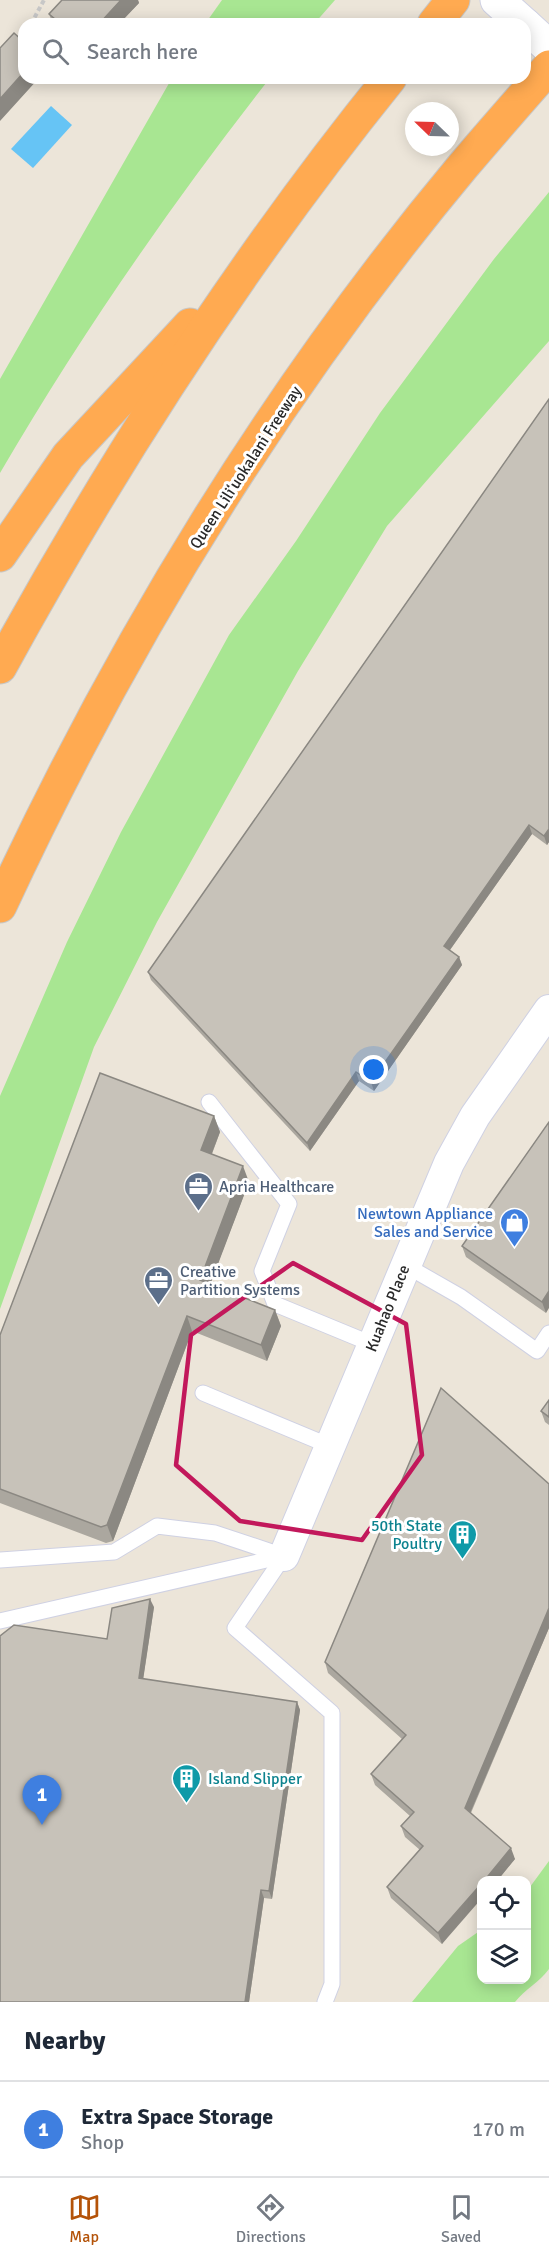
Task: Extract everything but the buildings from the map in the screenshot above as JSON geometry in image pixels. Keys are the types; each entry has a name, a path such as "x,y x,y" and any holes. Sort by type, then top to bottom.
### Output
{"highway":[{"path":"439,18 453,0"},
{"name":"Queen Liliʻuokalani Freeway","path":"0,906 45,810 110,686 184,561 271,423 360,299 462,168 549,67"},
{"path":"0,667 115,469 249,262 385,84"},
{"path":"0,555 68,456 249,262"}],"street":[{"path":"497,0 516,18"},
{"path":"531,31 549,47"},
{"name":"Kuahao Place","path":"284,1556 449,1163 475,1116 544,1028"}],"lane":[{"path":"209,1102 289,1204 262,1271 275,1304 372,1344"},
{"path":"405,1265 461,1297 537,1351 549,1333"},
{"path":"203,1393 330,1446"},
{"path":"0,1560 114,1552 157,1526 215,1533 284,1556"},
{"path":"0,1621 284,1556"},
{"path":"284,1556 235,1628 332,1713 332,1984 325,2002"}],"path":[{"path":"34,18 44,0"},
{"path":"12,48 18,40"}],"highlighted area":[{"path":"293,1263 406,1324 422,1455 362,1540 240,1521 176,1465 191,1335"}],"green space":[{"path":"222,0 335,0 319,18 209,18"},
{"path":"169,84 265,84 128,271 62,371 0,473 0,379"},
{"path":"549,192 549,341 387,526 298,671 157,922 94,1047 0,1309 0,1096 67,942 121,832 229,635 296,541 380,413 494,259"},
{"path":"549,1861 549,1969 541,1978 515,2002 412,2002 458,1946 477,1933 477,1984 531,1984 531,1886"}],"water":[{"path":"51,106 72,125 33,168 11,149"}],"place":[{"name":"Apria Healthcare","path":"198,1212"},
{"name":"Newtown Appliance Sales and Service","path":"514,1248"},
{"name":"Creative Partition Systems","path":"159,1306"},
{"name":"50th State Poultry","path":"463,1560"},
{"name":"Island Slipper","path":"187,1804"},
{"name":"Extra Space Storage","path":"42,1825"}]}
